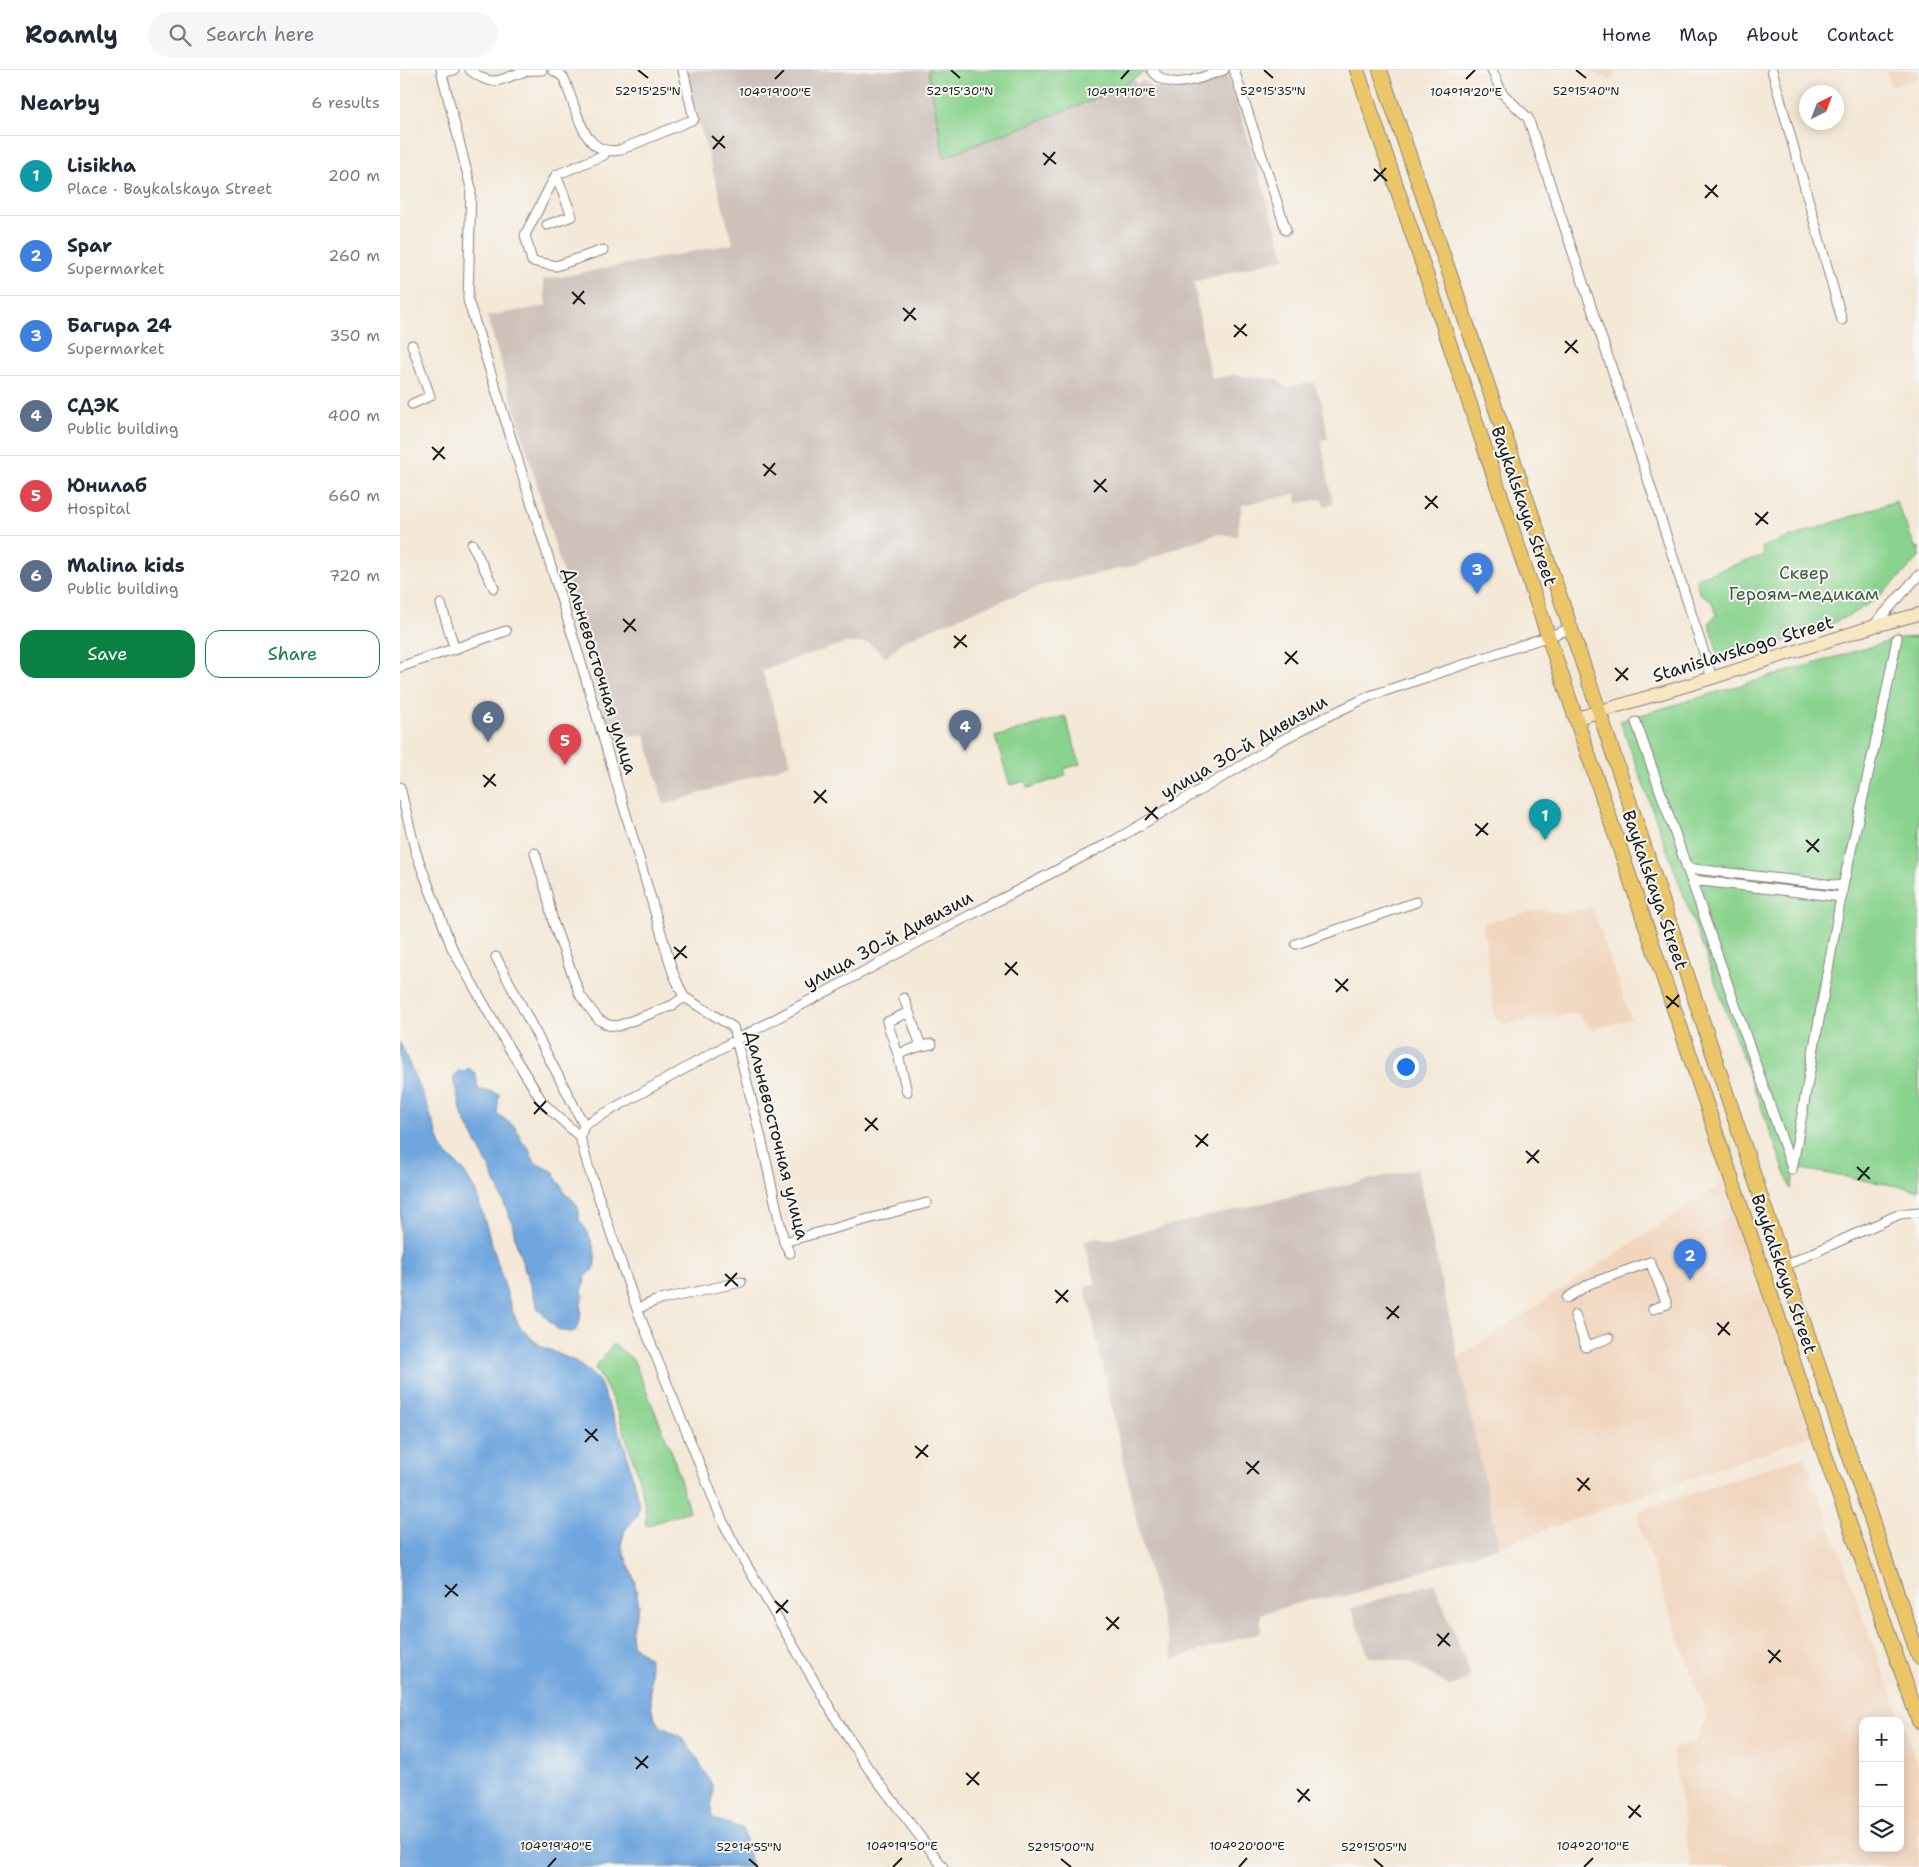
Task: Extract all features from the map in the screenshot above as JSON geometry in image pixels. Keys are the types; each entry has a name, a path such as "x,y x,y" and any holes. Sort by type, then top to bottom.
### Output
{"main road":[{"name":"Baykalskaya Street","path":"1357,70 1816,1429 1919,1721"},
{"name":"Baykalskaya Street","path":"1380,70 1599,710 1784,1266 1919,1657"},
{"name":"Stanislavskogo Street","path":"1577,718 1919,614"}],"street":[{"path":"442,71 454,70"},
{"path":"470,70 480,78 498,82 528,70 542,70"},
{"path":"553,70 563,78 586,134 594,146 602,151 612,152 694,119 683,70"},
{"path":"1152,70 1159,78 1175,84 1224,70"},
{"path":"1234,70 1286,230"},
{"path":"1492,70 1502,93 1528,118 1627,414 1712,678"},
{"path":"1772,70 1842,320"},
{"name":"Дальневосточная улица","path":"442,71 471,188 468,300 579,656 673,973 684,997 733,1027 761,1138 784,1242 790,1253"},
{"path":"603,250 556,266 541,258 532,260 525,235 556,175 604,155"},
{"path":"547,225 572,216 556,175"},
{"path":"412,345 430,396 412,404"},
{"path":"472,544 494,588"},
{"path":"1871,628 1919,575"},
{"path":"441,604 454,649"},
{"name":"улица 30-й Дивизии","path":"584,1125 736,1040 1115,840 1248,762 1278,742 1330,715 1370,696 1570,628"},
{"path":"400,667 506,631"},
{"path":"1636,722 1792,1170 1843,886 1897,638"},
{"path":"400,788 416,854 452,948 508,1048 544,1103 580,1137 588,1166 637,1308 722,1520 755,1581 838,1722 868,1768 943,1867"},
{"path":"535,853 553,922 580,995 598,1019 608,1025 618,1026 673,1005 684,997"},
{"path":"1686,868 1843,886"},
{"path":"1692,880 1842,898"},
{"path":"1296,944 1416,902"},
{"path":"496,957 584,1125 580,1137"},
{"path":"904,998 921,1046"},
{"path":"907,1092 898,1054 887,1022 909,1012"},
{"path":"898,1054 932,1044"},
{"path":"784,1242 927,1203"},
{"path":"1784,1266 1900,1214 1919,1212"},
{"path":"1567,1298 1589,1284 1650,1262 1667,1304 1653,1309"},
{"path":"637,1308 655,1301 741,1282"},
{"path":"1575,1315 1586,1347 1609,1338"}],"shaded area":[{"path":"686,70 928,70 945,157 1113,92 1134,78 1136,84 1143,81 1152,88 1188,86 1228,75 1285,258 1194,282 1204,346 1212,379 1232,375 1277,379 1286,388 1313,382 1322,402 1328,439 1321,440 1333,504 1324,506 1322,499 1297,503 1296,494 1242,505 1237,536 1217,534 1171,550 1137,565 1040,586 903,641 886,658 869,643 845,643 762,670 791,764 664,805 645,735 612,738 487,316 546,306 543,280 733,244"},
{"path":"1586,70 1616,70 1612,81"},
{"path":"1886,70 1919,70 1919,78 1891,87"},
{"path":"1592,907 1631,1019 1591,1030 1577,1013 1504,1024 1494,1016 1483,923 1541,909 1563,914"},
{"path":"1417,1169 1499,1546 1347,1596 1312,1599 1261,1614 1261,1632 1173,1659 1141,1541 1085,1286 1096,1285 1084,1241 1097,1238 1106,1240"},
{"path":"1723,1183 1813,1435 1499,1546 1458,1358"},
{"path":"1804,1456 1900,1717 1859,1717 1859,1852 1904,1852 1904,1727 1919,1768 1919,1867 1691,1867 1672,1748 1694,1742 1707,1718 1638,1522 1641,1510"},
{"path":"1434,1583 1471,1676 1449,1686 1410,1662 1369,1657 1351,1608"}],"green space":[{"path":"928,70 1144,70 1144,72 1113,92 944,157"},
{"name":"Сквер Героям-медикам","path":"1896,501 1916,549 1919,547 1919,558 1882,594 1836,622 1802,636 1733,658 1724,658 1718,654 1709,622 1717,615 1711,600 1699,593 1696,578 1764,555 1762,547"},
{"path":"1919,637 1919,1190 1796,1168 1791,1189 1620,721 1900,638"},
{"path":"1065,716 1080,764 1064,769 1066,776 1028,788 1025,781 1010,785 995,737"},
{"path":"613,1344 633,1359 673,1455 689,1511 646,1526 645,1506 641,1487 627,1439 611,1398 595,1368"}],"water":[{"path":"400,1042 427,1105 441,1146 463,1170 476,1192 513,1313 519,1325 533,1340 543,1347 575,1361 600,1383 625,1447 639,1504 637,1516 625,1530 621,1545 634,1579 639,1606 631,1633 632,1644 649,1658 653,1713 661,1726 683,1739 710,1781 713,1791 711,1814 713,1818 742,1828 752,1867 400,1867"},
{"path":"469,1068 476,1074 478,1090 499,1094 497,1113 516,1128 522,1142 529,1148 532,1158 541,1166 554,1172 564,1193 574,1201 578,1208 579,1220 591,1240 594,1248 595,1264 592,1271 586,1276 582,1292 584,1296 581,1304 580,1322 575,1331 570,1332 557,1329 538,1309 516,1243 512,1222 489,1167 463,1117 453,1079 460,1070 464,1071"}],"place":[{"name":"Багира 24","path":"1477,594"},
{"name":"Malina kids","path":"488,742"},
{"name":"СДЭК","path":"965,751"},
{"name":"Юнилаб","path":"565,765"},
{"name":"Lisikha","path":"1545,840"},
{"name":"Spar","path":"1690,1280"}]}
